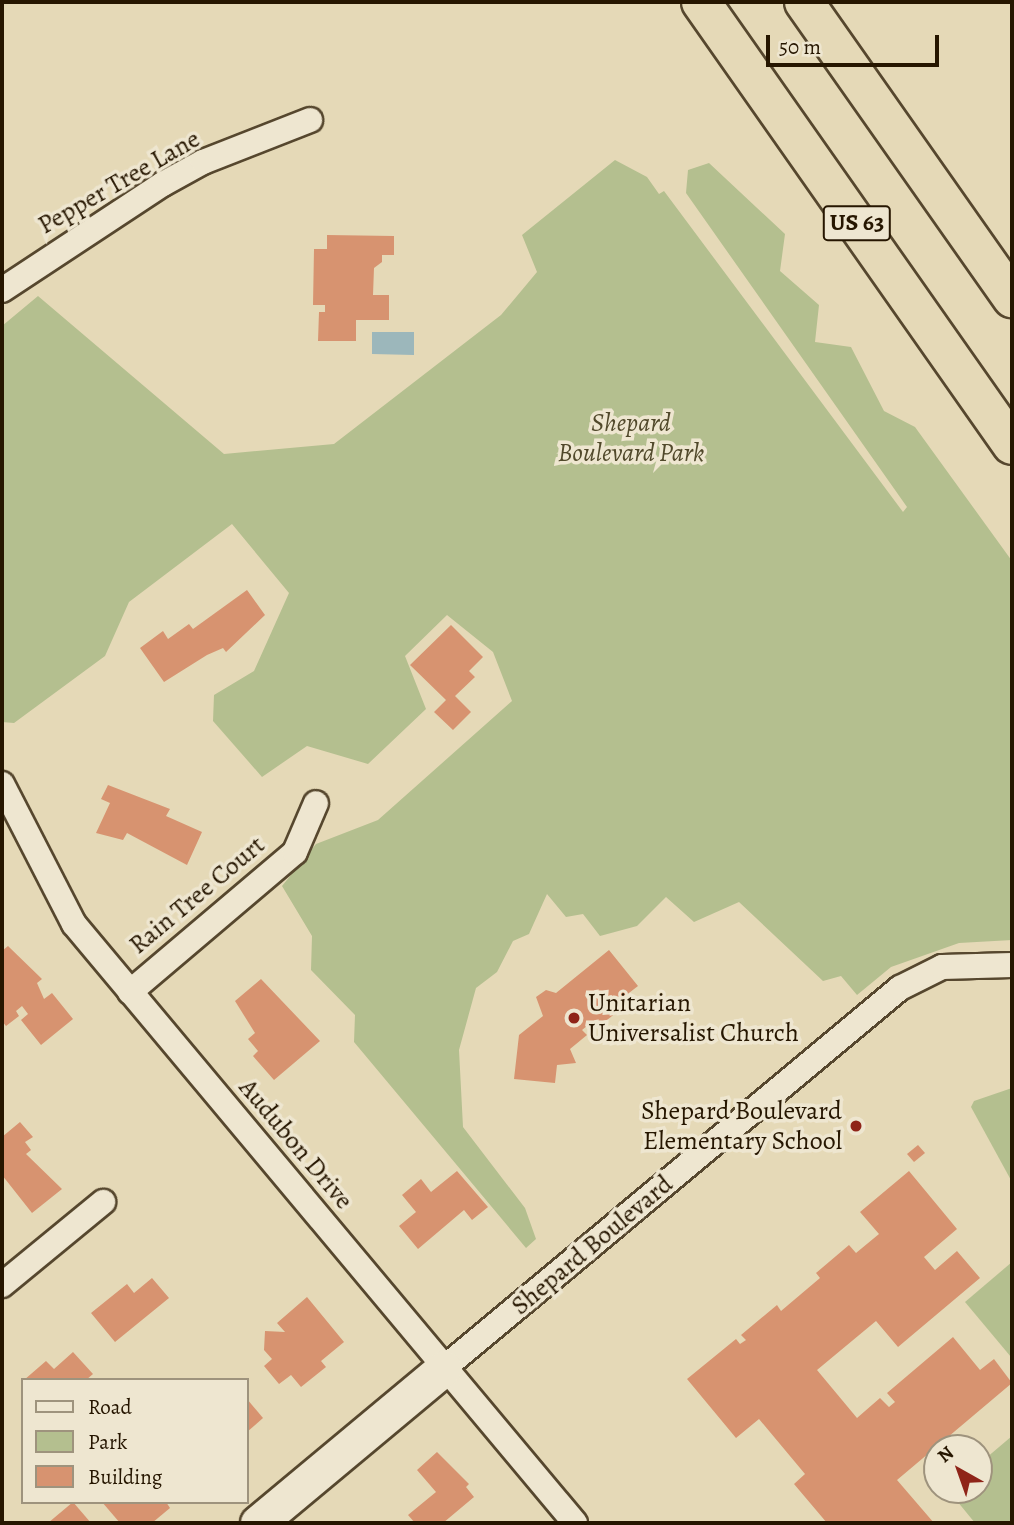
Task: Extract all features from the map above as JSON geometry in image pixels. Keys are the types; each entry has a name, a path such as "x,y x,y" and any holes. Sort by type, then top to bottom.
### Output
{"highway":[{"name":"US 63","path":"701,2 1012,445"},
{"path":"804,2 1012,298"}],"street":[{"name":"Pepper Tree Lane","path":"2,290 163,184 203,162 310,120"},
{"name":"Audubon Drive","path":"2,783 56,895 130,992 575,1523"},
{"name":"Rain Tree Court","path":"130,992 295,852 316,803"},
{"name":"Shepard Boulevard","path":"258,1523 900,988 942,967 1012,965"},
{"path":"2,1285 103,1202"}],"green space":[{"name":"Shepard Boulevard Park","path":"615,160 647,177 659,194 664,191 903,512 907,507 686,193 688,170 709,163 785,234 780,271 819,305 815,342 851,347 884,411 915,427 1012,561 1012,940 959,943 891,967 857,995 841,976 823,981 739,902 694,922 666,897 637,926 600,936 583,914 566,917 547,894 529,934 513,941 497,972 476,988 459,1050 463,1127 525,1208 536,1239 526,1248 354,1042 355,1015 311,970 312,936 282,886 316,844 378,820 512,701 493,652 447,615 405,656 426,709 368,764 307,746 262,777 213,721 214,695 254,671 289,593 232,524 129,602 105,656 14,723 2,722 2,326 38,296 224,454 334,444 501,315 537,272 522,235"},
{"path":"1012,1088 1012,1182 971,1107 974,1101"},
{"path":"1012,1262 1012,1356 1011,1357 965,1302"},
{"path":"1012,1436 1012,1522 975,1523 959,1504 993,1504 993,1452"}],"water":[{"path":"372,332 414,332 414,355 372,354"}],"building":[{"path":"327,235 394,236 394,255 382,255 382,262 374,268 373,295 389,295 389,320 356,320 356,341 318,341 319,312 325,312 325,305 313,305 314,249 327,249"},
{"path":"247,590 265,615 226,652 223,648 207,655 164,682 140,648 163,631 168,639 189,624 193,629"},
{"path":"451,625 483,657 469,671 475,677 455,696 471,712 453,730 434,712 446,700 410,665"},
{"path":"108,785 170,809 166,816 202,832 187,865 127,833 123,840 96,833 110,803 101,799"},
{"path":"8,946 42,979 37,983 44,999 52,993 73,1019 41,1045 21,1020 28,1014 22,1006 16,1011 19,1016 6,1026 2,1021 2,951"},
{"name":"Unitarian Universalist Church","path":"609,950 638,986 625,996 627,1004 602,1024 593,1021 582,1030 587,1035 570,1049 576,1063 557,1065 555,1083 514,1079 519,1035 543,1016 536,997 546,990 556,993"},
{"path":"261,979 320,1041 274,1080 253,1056 258,1051 248,1039 255,1033 235,1001"},
{"path":"20,1122 33,1137 25,1142 31,1150 26,1154 62,1189 32,1213 2,1175 2,1137"},
{"path":"918,1145 925,1153 914,1162 907,1154"},
{"path":"457,1171 488,1207 472,1220 464,1210 418,1249 399,1226 416,1212 402,1195 421,1179 431,1192"},
{"name":"Shepard Boulevard Elementary School","path":"909,1171 957,1229 924,1257 935,1270 957,1251 980,1278 898,1347 876,1321 817,1370 857,1418 880,1398 889,1407 895,1402 887,1393 953,1337 980,1370 994,1359 1012,1383 952,1434 923,1434 923,1458 897,1480 934,1523 827,1523 794,1484 805,1474 759,1419 736,1438 687,1379 736,1339 740,1344 746,1340 741,1335 777,1305 781,1311 820,1278 816,1273 849,1245 856,1253 879,1234 860,1212"},
{"path":"152,1278 169,1298 115,1342 91,1313 127,1284 134,1293"},
{"path":"307,1297 344,1342 321,1361 326,1367 301,1387 291,1375 279,1384 264,1366 272,1359 264,1350 265,1331 285,1332 277,1323"},
{"path":"73,1352 93,1374 88,1378 26,1378 46,1361 54,1369"},
{"path":"248,1400 263,1418 248,1431"},
{"path":"437,1452 469,1484 466,1487 474,1497 443,1523 415,1523 408,1515 436,1492 417,1470"},
{"path":"71,1504 75,1504 91,1523 48,1523"},
{"path":"104,1504 167,1504 170,1508 152,1523 120,1523"}],"place":[{"name":"Unitarian Universalist Church","path":"574,1018"},
{"name":"Shepard Boulevard Elementary School","path":"856,1126"}]}
